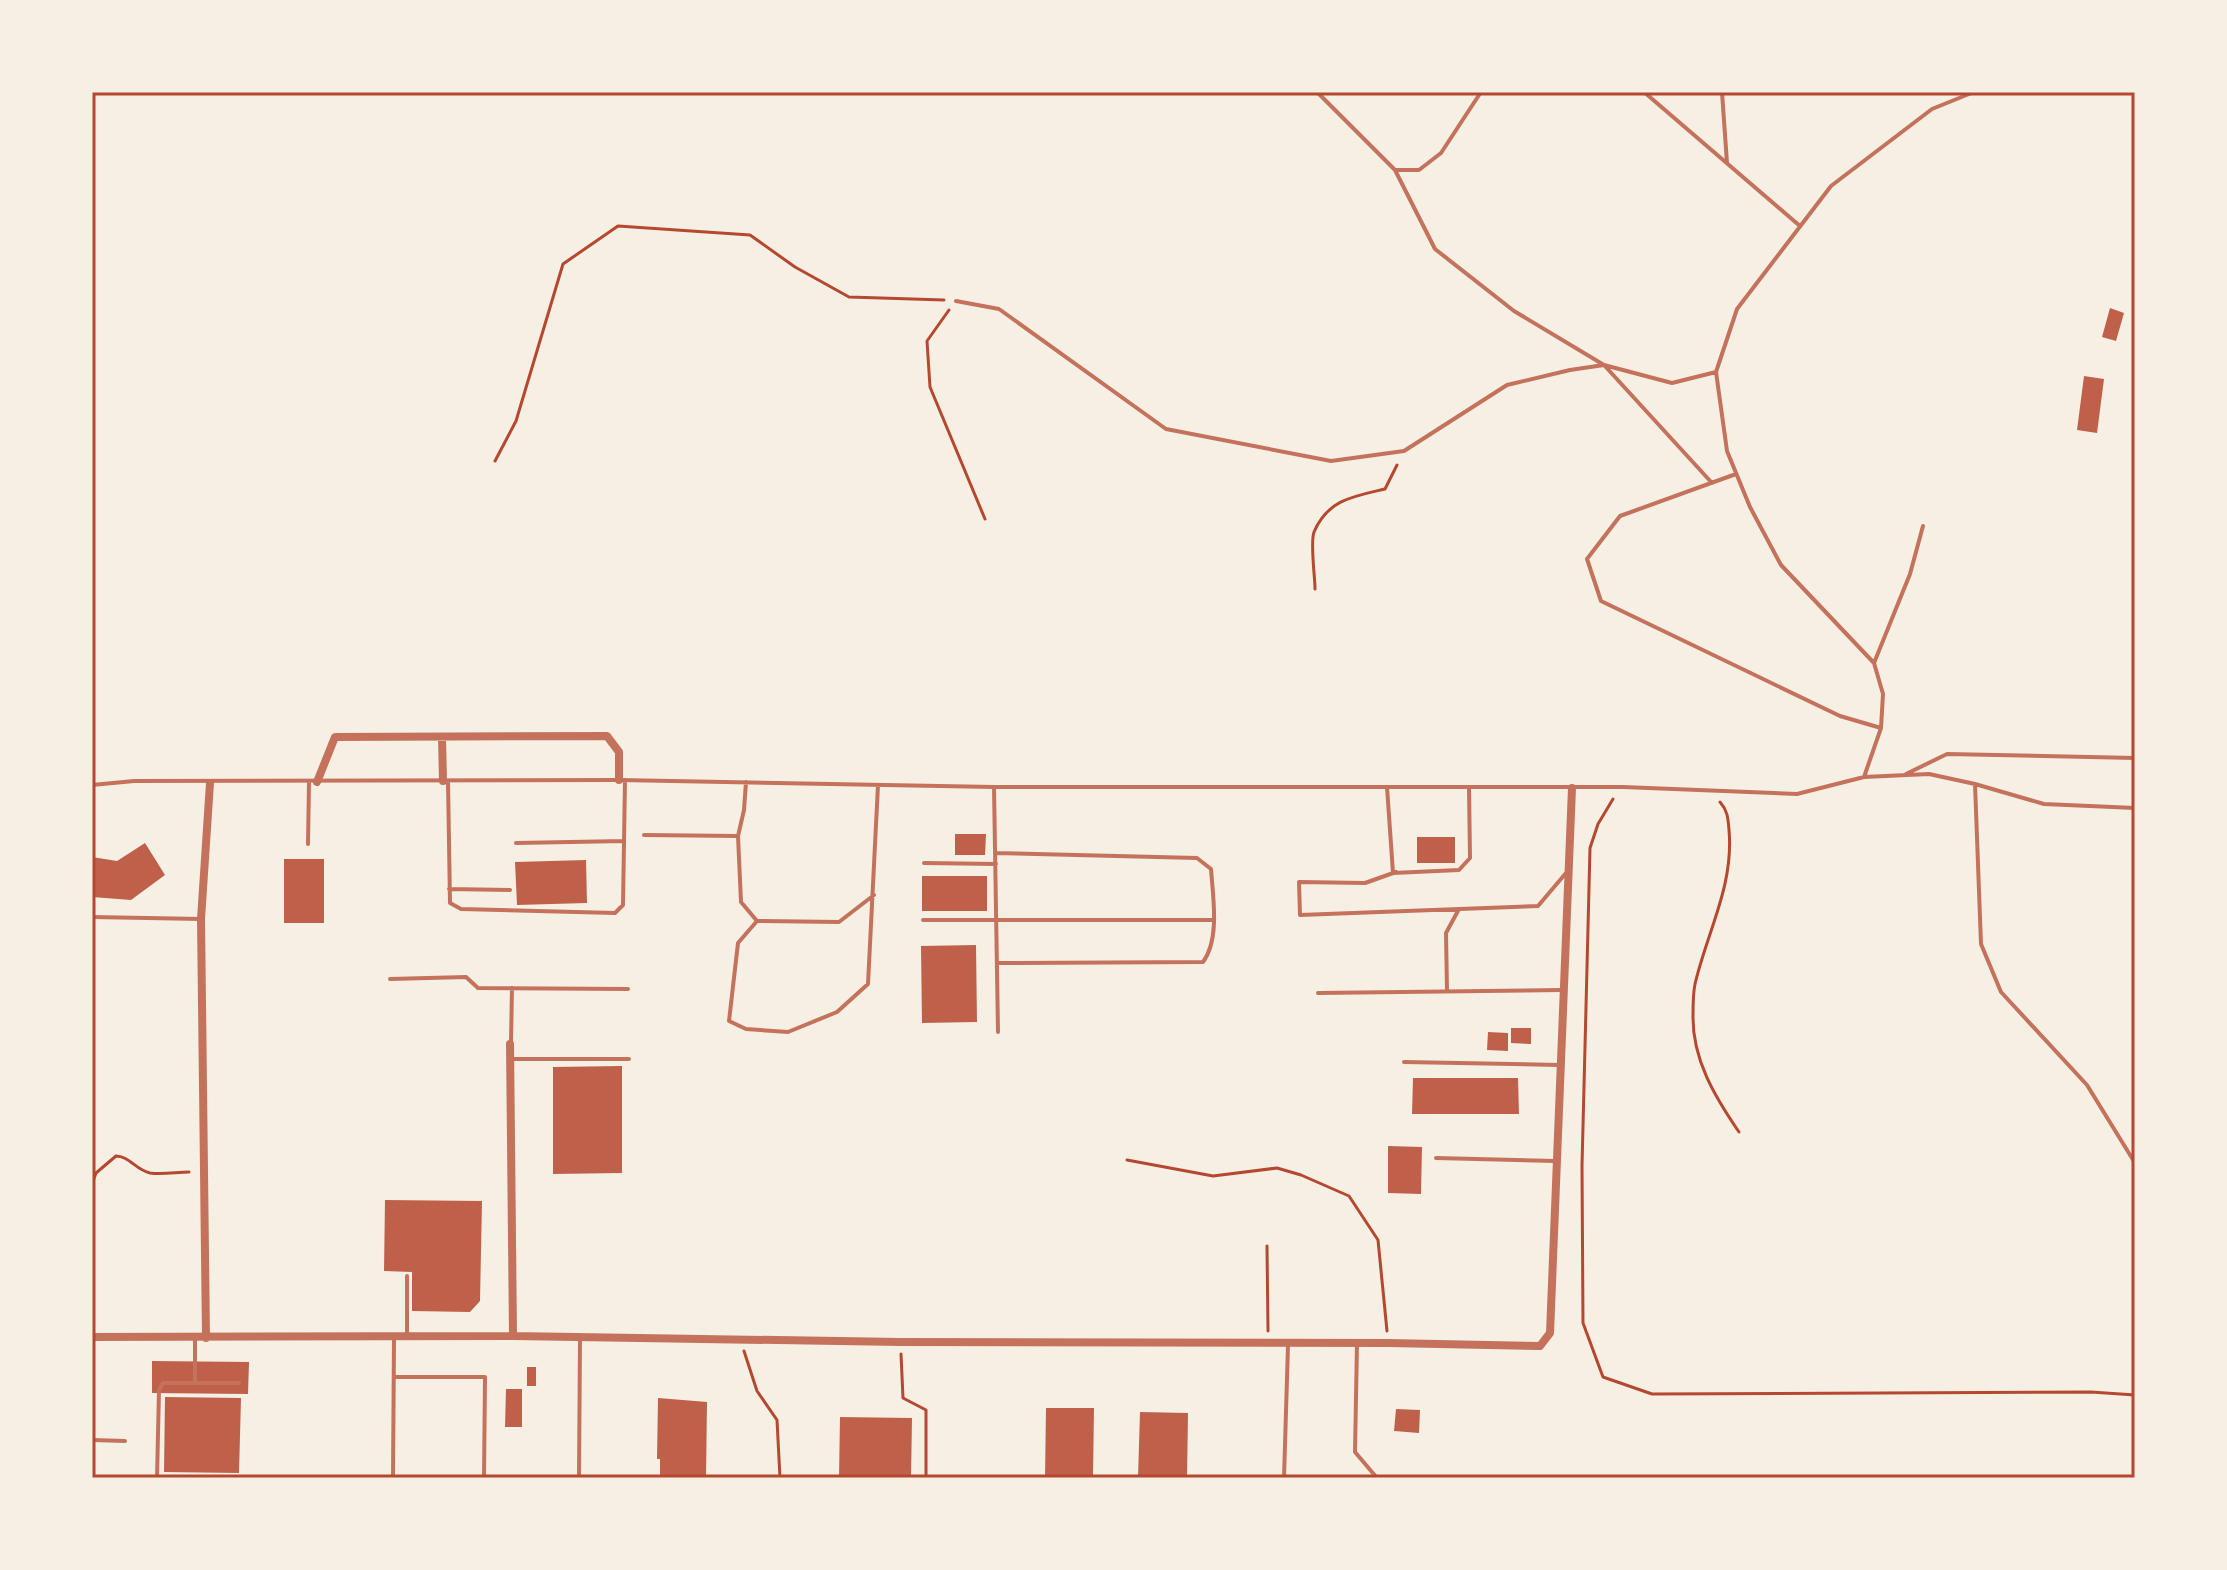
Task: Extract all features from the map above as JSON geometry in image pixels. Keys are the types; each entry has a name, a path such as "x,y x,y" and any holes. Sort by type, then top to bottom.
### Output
{"street":[{"path":"313,782 335,737 607,736 619,752 622,780"},
{"path":"442,737 445,781"},
{"path":"206,1338 201,919 210,783"},
{"path":"92,1337 513,1336 1540,1346 1550,1333 1572,788"},
{"path":"510,1044 513,1336"}],"lane":[{"path":"1317,92 1395,170 1435,249 1514,311 1604,365 1672,383 1716,372"},
{"path":"1395,170 1419,170 1441,153 1481,92"},
{"path":"1644,92 1800,226"},
{"path":"1722,92 1727,163"},
{"path":"1864,777 1881,728 1883,694 1874,663 1781,565 1750,507 1727,451 1716,372 1737,309 1831,186 1932,109 1974,92"},
{"path":"956,301 999,309 1166,429 1331,461 1404,451 1507,385 1604,365"},
{"path":"1604,365 1712,483"},
{"path":"1736,473 1620,516 1587,559 1601,601 1840,716 1881,728"},
{"path":"1874,663 1910,574 1923,526"},
{"path":"1904,776 1947,754 2135,758"},
{"path":"92,785 134,781 622,780 994,787 1623,787 1797,794 1864,777 1929,774 2044,804 2135,808"},
{"path":"445,781 450,903 461,909 615,913 623,905 622,780"},
{"path":"308,844 313,782"},
{"path":"746,782 738,836 741,902 757,921 839,922 874,895"},
{"path":"1975,784 1981,944 2001,992 2087,1085 2135,1163"},
{"path":"757,921 738,943 729,1021 746,1029 788,1032 837,1012 868,984 878,785"},
{"path":"994,787 998,1032"},
{"path":"1387,787 1393,873 1396,872"},
{"path":"1469,787 1470,858 1459,870 1396,872 1365,883 1299,882 1300,915 1538,906 1569,870"},
{"path":"644,835 738,836"},
{"path":"516,843 624,841"},
{"path":"995,853 1197,858 1211,869 1212,920 1211,951 1203,962 997,963"},
{"path":"924,863 996,864"},
{"path":"449,889 510,890"},
{"path":"1447,991 1446,933 1459,909"},
{"path":"92,917 201,919"},
{"path":"923,920 1212,920"},
{"path":"390,979 466,977 478,988 628,989"},
{"path":"510,1044 512,988"},
{"path":"1318,993 1564,990"},
{"path":"510,1059 629,1059"},
{"path":"1404,1062 1561,1065"},
{"path":"1436,1158 1557,1161"},
{"path":"407,1276 407,1336"},
{"path":"393,1478 394,1336"},
{"path":"579,1478 580,1337"},
{"path":"195,1338 195,1384"},
{"path":"1284,1478 1288,1343"},
{"path":"1357,1343 1355,1452 1377,1478"},
{"path":"394,1377 485,1377 484,1478"},
{"path":"157,1478 159,1390 163,1383 239,1383"},
{"path":"92,1440 125,1441"}],"path":[{"path":"495,461 516,421 563,264 618,226 750,235 795,267 849,297 956,301"},
{"path":"956,301 927,341 930,387 985,519"},
{"path":"1315,589 1313,534 1335,504 1348,497 1385,489 1404,451"},
{"path":"1623,787 1598,824 1590,848 1582,1166 1583,1323 1603,1377 1652,1394 2091,1392 2135,1395"},
{"path":"1709,791 1727,810 1731,850 1725,890 1694,986 1693,1018 1704,1074 1719,1104 1739,1132"},
{"path":"92,1184 96,1173 116,1156 122,1156 137,1168 150,1173 204,1172"},
{"path":"1127,1160 1213,1176 1277,1168 1349,1196 1378,1240 1388,1343"},
{"path":"1267,1246 1268,1342"},
{"path":"741,1340 757,1391 777,1420 780,1478"},
{"path":"900,1342 903,1398 926,1410 926,1478"}],"building":[{"path":"2110,308 2124,313 2116,341 2102,337"},
{"path":"2084,376 2104,379 2097,433 2077,430"},
{"path":"955,834 986,834 985,855 955,855"},
{"path":"1417,837 1455,837 1455,863 1417,863"},
{"path":"145,843 165,875 131,900 92,897 92,857 117,861"},
{"path":"284,859 324,859 324,923 284,923"},
{"path":"586,860 587,903 517,905 515,862"},
{"path":"922,876 987,876 987,911 922,911"},
{"path":"976,945 977,1022 922,1023 921,946"},
{"path":"1511,1028 1531,1028 1531,1044 1511,1043"},
{"path":"1488,1032 1508,1033 1508,1051 1487,1050"},
{"path":"622,1066 622,1173 553,1174 553,1067"},
{"path":"1413,1078 1518,1078 1519,1114 1412,1114"},
{"path":"1388,1146 1422,1147 1421,1194 1388,1193"},
{"path":"385,1200 482,1201 480,1301 470,1312 412,1311 412,1272 384,1271"},
{"path":"152,1361 249,1362 248,1394 152,1393"},
{"path":"527,1367 536,1367 536,1386 527,1386"},
{"path":"506,1389 522,1389 522,1427 505,1427"},
{"path":"165,1397 241,1398 239,1473 164,1472"},
{"path":"658,1398 707,1402 706,1478 660,1478 660,1459 657,1459"},
{"path":"1046,1408 1094,1408 1093,1478 1045,1478"},
{"path":"1396,1409 1420,1410 1419,1433 1394,1431"},
{"path":"1140,1412 1188,1413 1187,1478 1138,1478"},
{"path":"840,1417 912,1418 911,1478 839,1478"}]}
